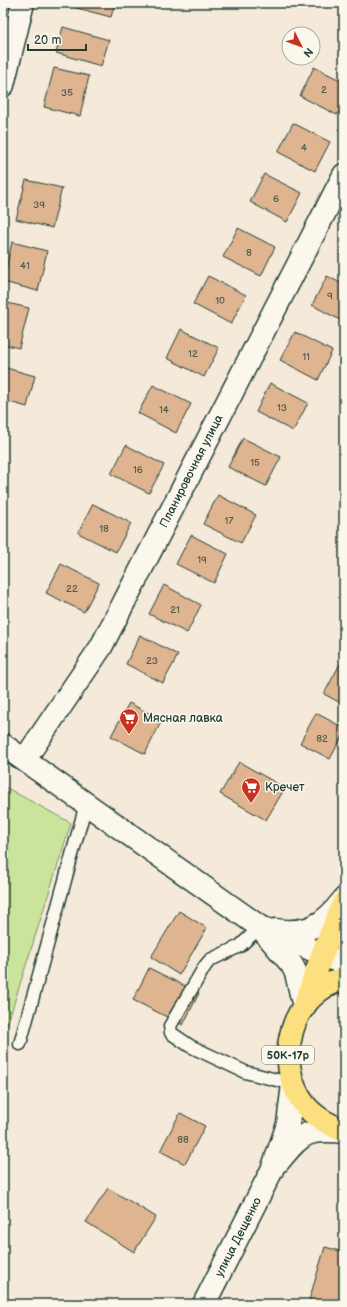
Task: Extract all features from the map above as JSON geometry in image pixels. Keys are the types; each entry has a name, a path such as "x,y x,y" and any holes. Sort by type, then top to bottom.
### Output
{"main road":[{"name":"50К-17р","path":"344,901 322,954 304,1007 292,1031 288,1058 293,1084 305,1105 323,1122 344,1132"},
{"name":"50К-17р","path":"304,1007 327,986 344,979"}],"street":[{"path":"3,84 24,3"},
{"name":"Планировочная улица","path":"25,759 101,647 344,175"},
{"path":"3,745 25,759 260,927 344,964"},
{"path":"260,927 293,932 305,930 316,925 332,914 344,901"},
{"path":"260,927 292,965 296,973 304,1007"},
{"name":"улица Дещенко","path":"204,1304 272,1170 288,1124 293,1084"},
{"name":"улица Дещенко","path":"272,1170 297,1140 308,1133 321,1130 344,1132"}],"lane":[{"path":"20,1044 86,804"},
{"path":"260,927 240,946 210,960 185,999 169,1030 190,1046 245,1072 293,1084"}],"green space":[{"path":"3,786 71,823 3,1038"}],"building":[{"path":"66,3 115,3 111,17 65,5"},
{"path":"63,27 109,40 101,66 56,53"},
{"path":"314,67 344,82 344,102 337,115 300,96"},
{"path":"54,68 89,76 80,116 44,107"},
{"path":"293,123 330,142 315,171 278,152"},
{"path":"264,174 302,193 287,222 250,202"},
{"path":"26,180 62,188 52,228 16,219"},
{"path":"238,228 275,247 261,276 223,257"},
{"path":"12,242 47,251 38,291 3,282"},
{"path":"344,244 344,257 339,254"},
{"path":"208,276 246,295 231,324 193,304"},
{"path":"327,276 344,285 344,322 312,305"},
{"path":"3,302 29,308 19,348 3,344"},
{"path":"181,329 219,348 204,377 167,358"},
{"path":"295,332 332,351 318,380 280,360"},
{"path":"3,367 35,376 27,407 3,400"},
{"path":"270,383 308,403 293,431 256,412"},
{"path":"153,385 191,404 176,433 138,413"},
{"path":"243,438 281,457 266,486 228,467"},
{"path":"126,445 164,465 149,493 111,474"},
{"path":"218,495 256,515 241,543 203,524"},
{"path":"93,504 131,523 116,552 78,533"},
{"path":"191,535 228,554 214,583 176,564"},
{"path":"61,564 99,583 84,612 46,593"},
{"path":"164,585 201,605 187,633 149,614"},
{"path":"140,635 178,655 163,683 126,664"},
{"path":"340,664 344,666 344,705 324,694"},
{"path":"129,703 162,720 145,754 111,736"},
{"path":"316,713 344,728 344,733 330,759 300,743"},
{"path":"239,762 285,788 266,820 220,794"},
{"path":"179,911 207,928 179,975 151,957"},
{"path":"149,968 199,993 183,1025 133,1000"},
{"path":"180,1113 205,1126 185,1164 160,1151"},
{"path":"108,1188 156,1217 134,1252 86,1222"},
{"path":"325,1247 344,1252 343,1304 308,1304"}],"place":[{"name":"Мясная лавка","path":"129,735"},
{"name":"Кречет","path":"251,804"}]}
